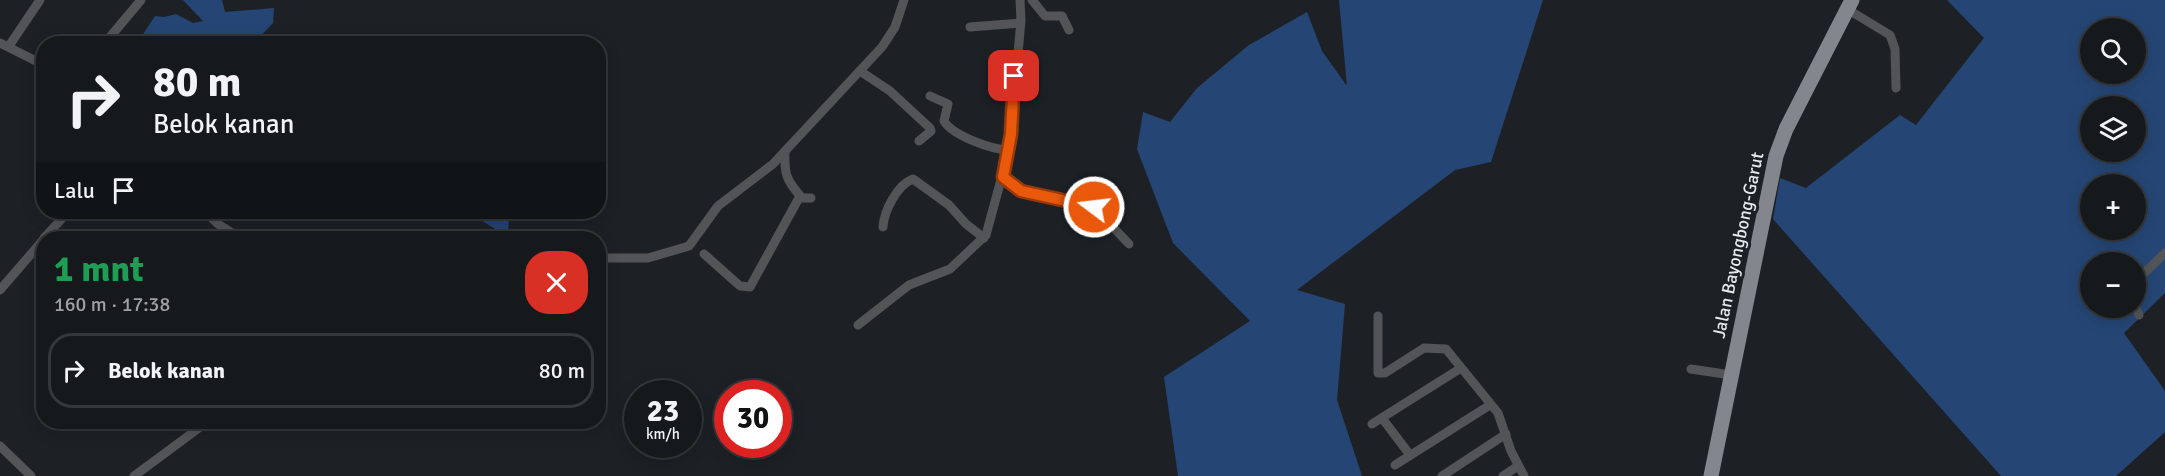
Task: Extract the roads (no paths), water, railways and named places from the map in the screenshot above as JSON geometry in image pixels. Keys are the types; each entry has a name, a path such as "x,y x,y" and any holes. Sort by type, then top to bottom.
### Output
{"main road":[{"name":"Jalan Bayongbong-Garut","path":"1711,476 1776,156 1786,129 1850,5"}],"street":[{"path":"36,61 5,44 40,0"},
{"path":"111,36 141,0"},
{"path":"606,258 648,258 689,246 718,206 785,151 860,71 891,34 904,0"},
{"path":"858,325 909,285 951,269 984,238 990,225 1003,177 1003,150 1020,0"},
{"path":"1032,0 1045,16 1062,16 1069,30"},
{"path":"1850,5 1890,35 1895,49 1896,88"},
{"path":"970,27 1016,23"},
{"path":"860,71 890,92 930,128 931,131 919,141"},
{"path":"930,96 948,104 944,122 947,126 988,148 1003,150"},
{"path":"785,151 784,173 800,196 806,200 812,198"},
{"path":"1003,177 1021,191 1094,207 1130,244"},
{"path":"883,227 891,201 904,185 913,179 950,205 966,224 984,238"},
{"path":"704,254 740,285 750,287 800,196"},
{"path":"52,231 62,219"},
{"path":"213,219 229,231"},
{"path":"0,290 36,250"},
{"path":"2146,271 2165,253"},
{"path":"1378,316 1378,374 1385,373 1427,347 1446,349 1498,414 1524,476"},
{"path":"1372,424 1461,368"},
{"path":"1691,369 1731,375"},
{"path":"1395,465 1490,405"},
{"path":"1382,418 1410,455"},
{"path":"134,476 198,429"},
{"path":"1442,476 1506,435"},
{"path":"0,446 31,476"},
{"path":"1503,476 1518,466"}]}
